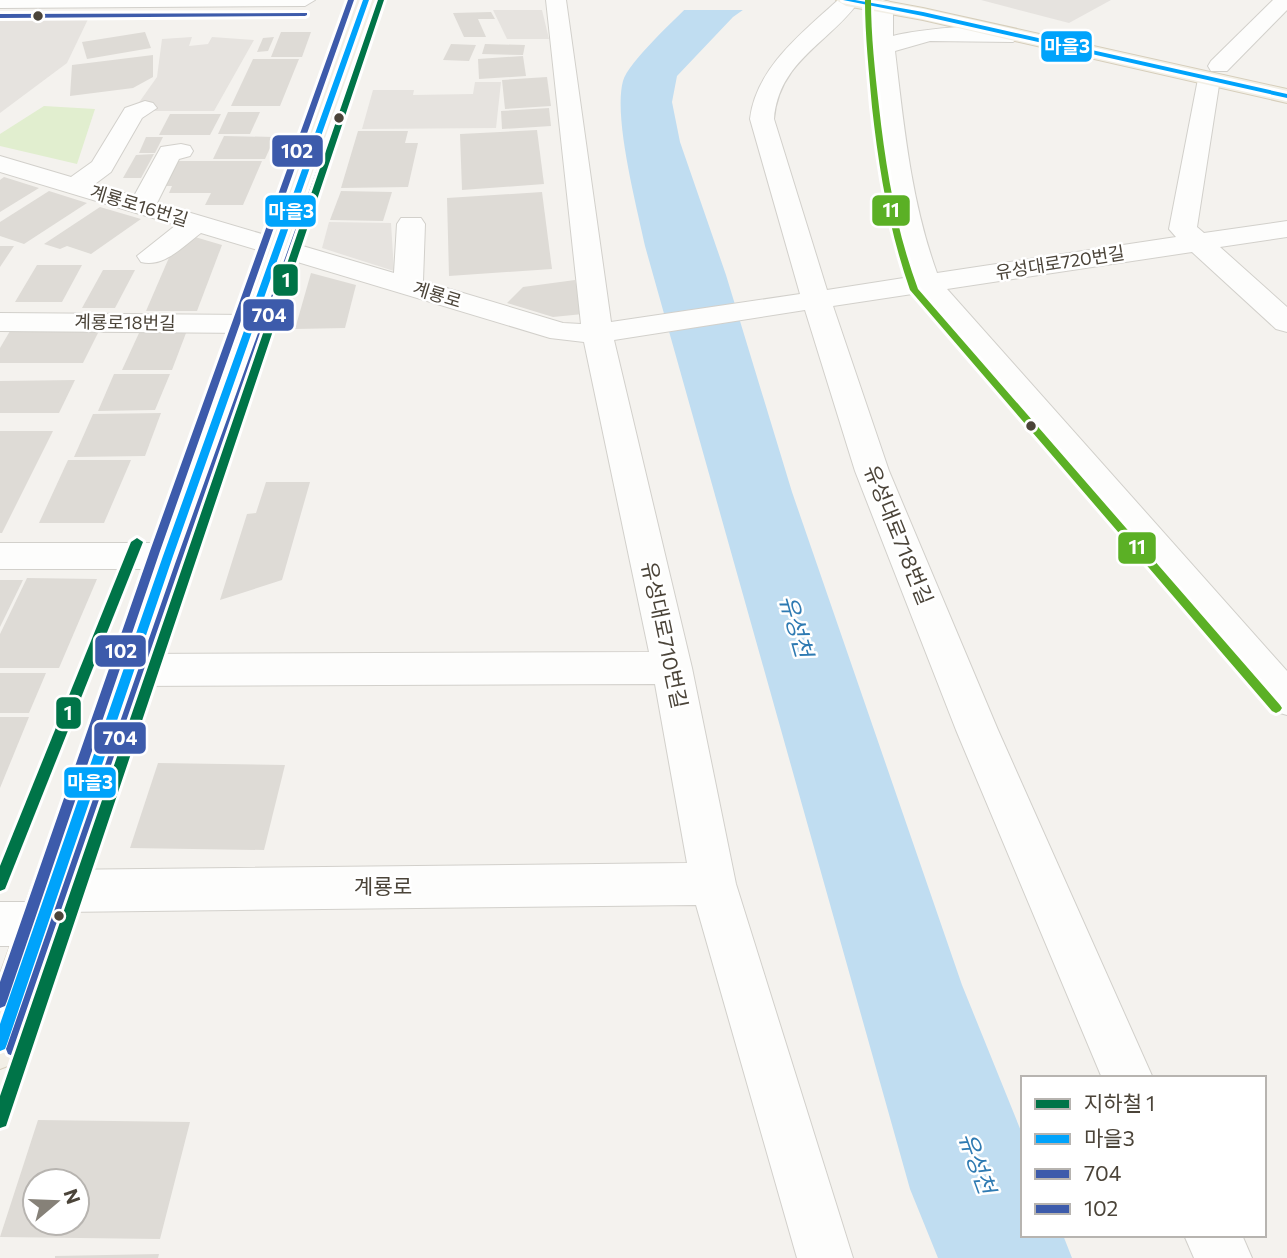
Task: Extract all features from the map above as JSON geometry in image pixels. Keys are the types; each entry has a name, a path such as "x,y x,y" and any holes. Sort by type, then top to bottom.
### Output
{"main road":[{"path":"0,1044 32,913 128,670 366,0"},
{"path":"929,0 1214,73 1287,96"},
{"path":"862,1 1013,35 1214,73 1287,80"}],"street":[{"path":"0,2 305,0"},
{"name":"유성대로710번길","path":"556,0 597,333 672,668 713,884 825,1258"},
{"path":"1284,0 1214,73 1183,229 1195,243 1287,323"},
{"path":"862,1 881,27 897,172 912,242 926,283 1287,699"},
{"name":"유성대로718번길","path":"862,1 793,53 764,98 762,120 784,201 872,471 978,730 1127,1076"},
{"path":"884,48 900,39 918,34 1013,35"},
{"path":"75,186 102,167 133,113 145,108"},
{"path":"141,208 170,152 181,152"},
{"name":"계룡로16번길","path":"0,164 278,248"},
{"path":"151,256 195,224"},
{"path":"408,286 411,224"},
{"name":"유성대로720번길","path":"816,303 926,283 1287,229"},
{"name":"계룡로","path":"278,248 561,332 597,333 816,303"},
{"name":"계룡로18번길","path":"0,322 250,324"},
{"path":"0,556 168,555"},
{"path":"128,670 672,668"},
{"name":"계룡로","path":"32,913 713,884"},
{"path":"1213,1237 1224,1258"}],"green space":[{"path":"44,106 95,109 77,164 0,146 0,134"}],"shaded area":[{"path":"981,0 1111,0 1069,23"},
{"path":"493,10 542,10 549,39 507,39"},
{"path":"90,15 67,63 0,113 0,17"},
{"path":"192,37 189,46 208,44 212,37 254,40 214,111 133,111 157,77 162,39"},
{"path":"475,82 501,82 496,128 362,129 373,90 414,90 413,95 473,94"},
{"path":"329,222 391,223 394,271 322,248"}],"water":[{"name":"유성천","path":"694,0 757,0 733,17 677,76 672,102 680,142 726,275 792,492 962,985 1021,1131 1021,1237 1064,1237 1072,1258 938,1258 910,1189 645,246 627,162 621,116 623,81 643,52"}],"pier":[{"path":"689,0 760,0 749,10 679,10"}],"building":[{"path":"491,12 495,19 478,19 486,37 464,37 453,13"},
{"path":"145,32 151,48 87,59 82,42"},
{"path":"281,32 311,32 302,57 271,57"},
{"path":"274,37 268,51 257,52 263,38"},
{"path":"451,44 476,45 469,61 443,60"},
{"path":"485,44 525,45 523,55 482,54"},
{"path":"153,55 153,77 133,88 70,96 72,65"},
{"path":"523,56 526,76 479,79 478,59"},
{"path":"253,59 299,59 280,106 231,106"},
{"path":"547,77 551,106 505,109 502,80"},
{"path":"549,108 551,126 502,129 501,111"},
{"path":"228,112 260,112 250,134 218,134"},
{"path":"170,114 221,114 210,135 159,135"},
{"path":"537,130 544,184 462,190 460,134"},
{"path":"358,131 408,131 405,143 418,143 408,187 341,188"},
{"path":"224,136 275,137 265,159 213,159"},
{"path":"146,137 163,137 155,153 139,153"},
{"path":"154,154 141,178 123,178 136,155"},
{"path":"173,161 262,161 243,205 205,205 211,193 169,193 172,186 159,186"},
{"path":"4,177 39,188 0,212 0,180"},
{"path":"49,191 87,203 24,244 0,236 0,222"},
{"path":"341,191 392,192 383,221 330,220"},
{"path":"542,192 552,269 449,276 447,198"},
{"path":"100,207 141,219 91,254 67,246 60,249 44,244"},
{"path":"195,237 222,245 197,311 146,311 171,253"},
{"path":"0,246 14,246 0,267"},
{"path":"37,265 82,265 62,302 15,302"},
{"path":"103,270 135,270 115,308 82,308"},
{"path":"311,273 356,285 345,328 295,329"},
{"path":"575,280 583,314 553,317 507,303 523,287"},
{"path":"10,331 99,331 83,363 0,363 0,348"},
{"path":"139,333 186,333 172,370 122,370"},
{"path":"114,374 170,374 155,410 98,411"},
{"path":"75,380 59,413 0,413 0,381"},
{"path":"161,413 145,456 74,457 93,414"},
{"path":"0,431 53,431 2,533 0,533"},
{"path":"68,460 131,460 104,523 39,523"},
{"path":"266,482 310,482 282,580 220,600 247,514 256,513"},
{"path":"27,578 97,579 59,668 0,668 0,634"},
{"path":"0,580 23,580 0,627"},
{"path":"0,673 46,673 29,713 0,713"},
{"path":"0,717 29,717 0,788"},
{"path":"158,763 285,765 264,850 130,848"},
{"path":"38,1120 190,1122 160,1239 0,1237 21,1172 21,1237 91,1237 91,1167 23,1167"},
{"path":"159,1254 158,1258 55,1258 55,1256"}],"metro line":[{"name":"1","path":"0,1120 381,0"},
{"name":"1","path":"0,884 137,542"}],"transit line":[{"name":"102","path":"0,1001 155,551 351,0"},
{"name":"마을3","path":"0,1044 168,556 366,0"},
{"name":"마을3","path":"846,0 923,14 1287,96"},
{"name":"11","path":"868,0 871,64 884,174 893,221 914,290 1276,708"},
{"name":"704","path":"13,1049 181,561 379,5"},
{"name":"704","path":"0,16 305,14"}]}
